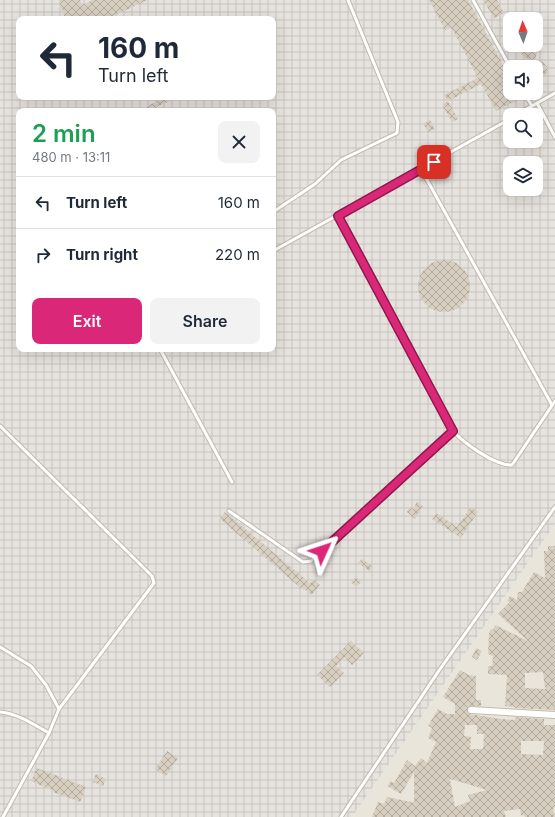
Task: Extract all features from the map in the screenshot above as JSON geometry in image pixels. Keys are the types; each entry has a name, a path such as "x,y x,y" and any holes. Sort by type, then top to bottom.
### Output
{"street":[{"path":"471,710 555,715"}],"lane":[{"path":"276,210 316,184 341,160 397,133 398,122 348,0"},
{"path":"473,0 506,60"},
{"path":"528,108 555,93"},
{"path":"528,100 532,106"},
{"path":"537,103 555,137"},
{"path":"276,249 503,123"},
{"path":"421,169 552,406"},
{"path":"338,216 453,431 462,441 504,465 512,465 555,401"},
{"path":"162,352 232,482"},
{"path":"0,426 152,576 154,583 59,709 50,734 3,817"},
{"path":"230,511 303,562 311,561 453,431"},
{"path":"341,817 438,672 555,507"},
{"path":"0,647 31,666 46,685 59,709"},
{"path":"0,712 10,713 23,718 50,734"}],"shaded area":[{"path":"0,0 555,0 555,524 352,817 0,817"},
{"path":"555,524 555,817 352,817"}],"building":[{"path":"59,0 80,0 82,5 93,0 148,0 113,16 64,16"},
{"path":"429,0 468,0 503,65 503,100 517,100 496,111 481,84 448,101 444,95 478,78 451,27 445,30"},
{"path":"483,0 497,0 503,12 494,18"},
{"path":"521,52 537,52 535,60 527,59 522,55"},
{"path":"543,62 547,67 547,73 543,77"},
{"path":"159,100 172,100 156,108 144,108"},
{"path":"448,101 458,119 452,122 442,105"},
{"path":"430,120 435,129 428,132 423,124"},
{"path":"444,260 454,262 462,268 468,276 470,286 468,296 462,304 454,310 444,312 434,310 426,304 420,296 418,286 420,276 426,268 434,262"},
{"path":"417,502 423,506 415,519 407,512 410,507 413,509"},
{"path":"471,507 478,512 461,538 432,519 436,513 457,527"},
{"path":"225,512 310,583 314,579 320,585 312,595 304,589 303,590 220,519"},
{"path":"548,546 555,546 555,710 505,706 507,675 488,674 488,666 492,666 493,656 488,654 489,633 491,629 493,630 495,625 528,641 498,614 510,602 507,601 510,596 517,600 518,592 522,592 534,572 545,578 544,551 548,551","holes":["543,672 545,689 525,688 525,673"]},
{"path":"362,559 372,566 369,571 358,563"},
{"path":"356,577 361,582 356,587 351,582"},
{"path":"351,641 364,653 352,665 345,657 336,666 344,673 330,687 317,675"},
{"path":"476,648 482,651 477,660 472,657"},
{"path":"460,670 469,675 476,676 476,700 481,700 481,706 468,707 467,712 469,714 515,720 515,717 544,719 544,725 555,725 555,807 553,808 555,817 525,817 524,815 521,816 520,809 504,811 506,817 372,817 378,802 384,804 387,797 416,803 414,802 414,772 401,794 387,786 391,781 394,783 407,760 415,766 421,758 427,763 436,742 428,738 432,728 428,726 438,709 447,714 455,714 455,704 443,697","holes":["465,725 477,725 477,734 484,734 483,749 470,749 471,737 464,736","521,741 544,741 543,755 521,754","450,779 487,790 468,795 470,801 455,807"]},
{"path":"167,751 178,758 166,776 155,769"},
{"path":"37,768 86,787 80,802 53,792 54,791 31,781"},
{"path":"96,774 106,779 103,786 93,782"}],"route":[{"path":"322,551 453,431 338,216 434,162"}]}
